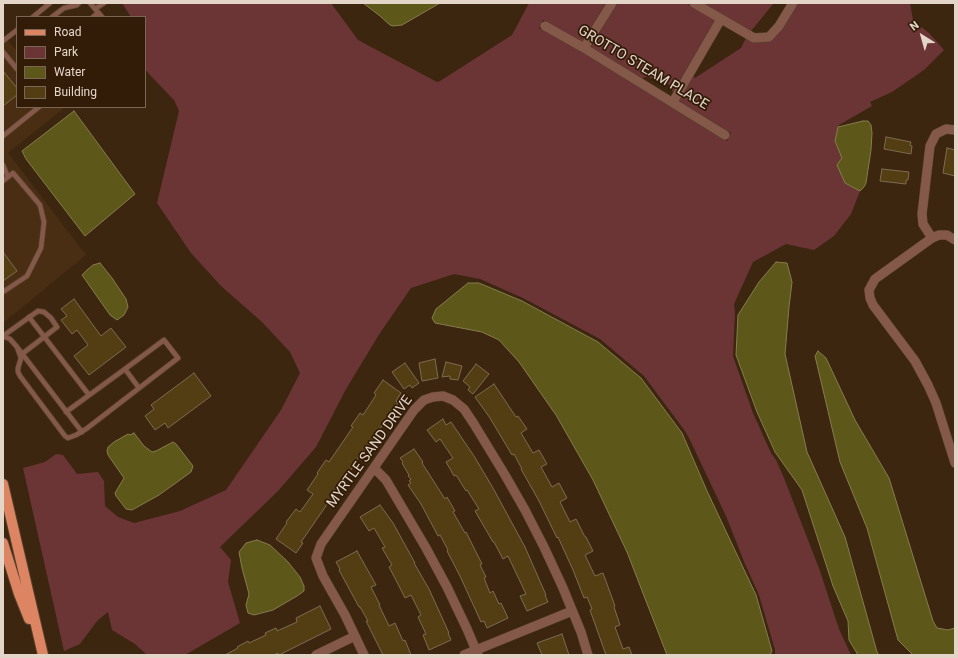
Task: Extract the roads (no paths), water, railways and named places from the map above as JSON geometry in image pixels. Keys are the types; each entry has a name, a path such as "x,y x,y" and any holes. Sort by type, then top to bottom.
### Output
{"main road":[{"path":"3,484 43,655"},
{"path":"3,543 19,594 43,655"}],"street":[{"path":"584,48 612,3"},
{"path":"694,3 754,38 769,36 779,26 793,3"},
{"path":"673,102 721,19"},
{"name":"GROTTO STEAM PLACE","path":"545,26 584,48 725,135"},
{"path":"932,238 923,224 922,214 930,146 936,134 946,129 955,130"},
{"path":"955,240 947,235 939,235 932,238 875,279 869,290 873,305 915,361 928,385 936,403 955,463"},
{"name":"MYRTLE SAND DRIVE","path":"364,655 345,615 323,576 316,558 321,544 414,410 424,400 443,396 454,400 464,409 525,510 563,588 588,655"},
{"path":"374,468 386,480 426,548 447,586 477,652"},
{"path":"464,655 477,652 572,611"},
{"path":"316,655 355,636"}],"lane":[{"path":"34,16 50,3"},
{"path":"53,16 64,8 77,5 79,3"},
{"path":"90,3 99,13 104,3"},
{"path":"3,42 16,31"},
{"path":"3,52 16,68"},
{"path":"4,133 38,108"},
{"path":"3,165 8,177"},
{"path":"3,181 13,173 40,205 44,222 41,248 27,276 3,292"},
{"path":"3,337 38,311 44,312 51,318 57,327 22,354"},
{"path":"29,317 89,396"},
{"path":"3,337 10,339 17,346 82,432"},
{"path":"17,346 21,358 18,368 20,376 68,438 82,432 178,358 164,340 66,412"},
{"path":"125,369 139,388"}],"water":[{"path":"363,3 440,3 402,25 393,26"},
{"path":"74,111 135,194 85,236 26,159 22,151"},
{"path":"868,121 871,125 872,133 866,183 860,191 845,183 837,165 842,158 835,141 838,127"},
{"path":"776,262 787,263 792,282 785,354 807,452 845,537 879,655 858,655 849,640 848,621 833,586 802,490 775,452 757,412 736,355 738,315 759,282"},
{"path":"100,263 126,299 128,307 124,315 117,320 110,315 82,275 93,265"},
{"path":"468,283 479,283 522,301 598,342 641,378 682,433 707,491 756,595 772,651 770,655 667,655 627,552 593,480 556,415 519,362 499,340 482,332 435,323 432,318 436,309"},
{"path":"818,351 826,358 855,420 889,478 933,621 937,628 948,630 955,628 955,655 913,655 898,640 867,528 840,462 815,356"},
{"path":"134,433 144,446 152,452 173,442 193,466 191,472 159,495 132,510 126,509 116,496 115,493 124,478 108,455 107,451 108,447 114,442 128,434 130,435"},
{"path":"257,540 270,545 288,562 300,577 304,586 304,591 273,610 254,615 248,613 246,605 249,594 239,552 246,543"}]}
